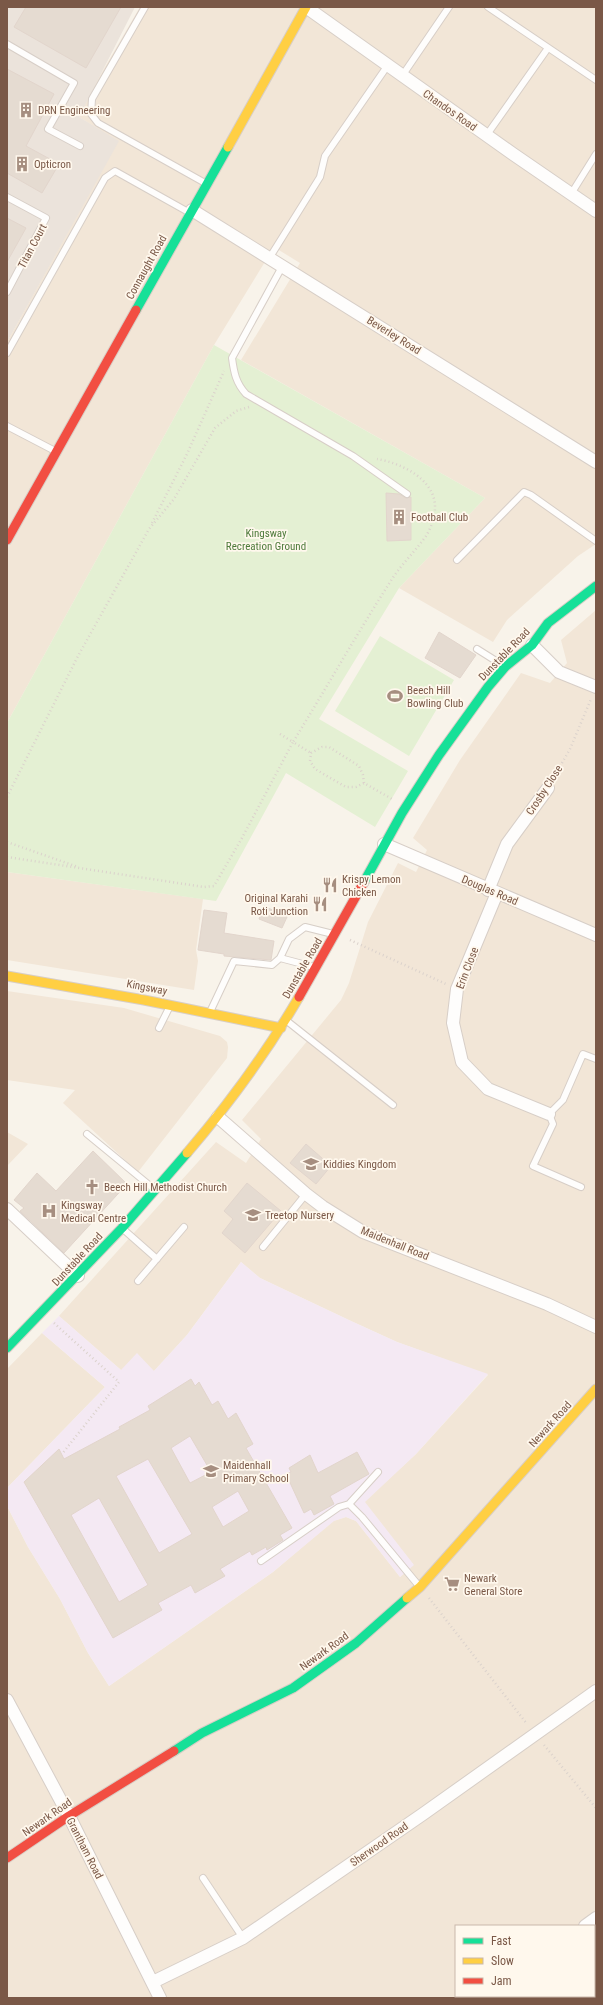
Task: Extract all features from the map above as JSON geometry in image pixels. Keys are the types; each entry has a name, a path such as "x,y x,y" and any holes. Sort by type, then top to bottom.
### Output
{"street":[{"name":"Chandos Road","path":"306,7 486,136 596,211"},
{"name":"Connaught Road","path":"7,540 306,7"},
{"name":"Beverley Road","path":"191,212 283,265 596,462"},
{"name":"Dunstable Road","path":"7,1348 78,1276 122,1228 218,1117 283,1024 336,934 384,844 438,755 488,687 505,667 532,645 548,624 596,586"},
{"path":"532,645 559,672 596,687"},
{"name":"Crosby Close","path":"493,892 507,844 548,788"},
{"name":"Douglas Road","path":"384,844 596,935"},
{"name":"Erin Close","path":"493,892 457,989 453,1023 462,1062 488,1089 549,1114"},
{"name":"Kingsway","path":"7,976 283,1024"},
{"name":"Maidenhall Road","path":"218,1117 306,1194 323,1207 364,1232 547,1304 596,1327"},
{"path":"7,1209 78,1276"},
{"name":"Newark Road","path":"7,1858 69,1816 202,1733 293,1688 356,1643 420,1587 596,1389"},
{"name":"Sherwood Road","path":"154,1982 243,1938 291,1906 596,1691"},
{"name":"Grantham Road","path":"7,1700 69,1816 154,1982 160,1998"},
{"path":"586,1925 596,1918"}],"lane":[{"path":"145,7 92,99 91,114 98,124 206,184"},
{"path":"402,76 448,7"},
{"path":"488,7 596,80"},
{"path":"7,44 74,83 48,129 80,146"},
{"path":"486,136 548,48"},
{"path":"270,257 320,177 325,156 388,66"},
{"path":"571,194 596,154"},
{"path":"7,354 105,178 115,172 191,212"},
{"name":"Titan Court","path":"7,197 46,218 7,292"},
{"path":"283,265 232,358 234,376 238,386 246,394 353,456 407,494"},
{"path":"7,426 56,452"},
{"path":"457,560 524,492 531,495 596,541"},
{"path":"477,649 505,667"},
{"path":"210,1012 234,961 272,966 280,958 289,939 305,927 336,934"},
{"path":"280,958 316,967"},
{"path":"159,1028 171,1004"},
{"path":"283,1024 393,1105"},
{"path":"581,1187 533,1166 553,1124 549,1114 564,1100 584,1054 596,1059"},
{"path":"87,1134 155,1190"},
{"path":"263,1247 306,1194"},
{"path":"138,1281 184,1227"},
{"path":"122,1228 156,1259"},
{"path":"261,1561 339,1507 349,1504 378,1472"},
{"path":"349,1504 362,1517 420,1587"},
{"path":"203,1878 243,1938"}],"path":[{"path":"7,797 78,656 149,529 187,454 219,379 232,358"},
{"path":"149,529 174,499 215,428 236,412 263,404"},
{"path":"7,857 204,887 214,886 239,845 293,742 395,575 426,536 432,525 435,500 426,484 417,475 403,466 389,461 375,459"},
{"name":"Crosby Close","path":"548,788 570,749 596,687"},
{"path":"280,734 311,753"},
{"path":"311,753 322,747 329,748 358,766 363,775 364,783"},
{"path":"311,753 310,761 315,769 346,787 356,788 364,783"},
{"path":"364,783 396,801"},
{"path":"7,842 82,868"},
{"path":"336,934 457,989"},
{"path":"52,1322 119,1382 62,1454"},
{"path":"420,1587 535,1734 596,1808"}],"shaded area":[{"path":"7,7 135,7 79,117 119,141 7,342"},
{"path":"140,7 596,7 596,544 578,556 507,620 493,642 399,588 485,498 241,360 300,263 274,247 214,345 7,723 7,342 118,141 79,117 95,84"},
{"path":"596,610 596,1998 7,1998 7,1506 28,1547 60,1599 88,1653 109,1686 273,1572 333,1521 346,1517 356,1521 400,1577 413,1564 364,1502 416,1454 488,1375 397,1342 351,1321 260,1278 241,1262 187,1335 154,1371 121,1370 59,1316 216,1142 246,1163 261,1139 242,1120 341,1000 349,983 368,922 398,863 416,872 427,850 413,838 460,760 521,673 550,683 567,663 561,640"},
{"path":"7,872 203,899 196,950 198,961 194,990 7,960"},
{"path":"7,991 124,1008 220,1036 227,1042 227,1058 138,1172 63,1103 75,1090 7,1080"},
{"path":"7,1132 28,1144 7,1166"},
{"name":"Maidenhall Primary School","path":"241,1262 260,1278 397,1342 488,1374 416,1454 365,1502 414,1565 400,1577 356,1521 346,1517 334,1521 273,1572 109,1686 88,1653 60,1599 28,1547 7,1506 7,1488 105,1387 42,1333 59,1316 121,1370 137,1353 154,1371 187,1335"},
{"path":"42,1333 105,1387 7,1488 7,1369"}],"green space":[{"name":"Kingsway Recreation Ground","path":"214,345 485,498 399,588 319,719 408,771 375,827 286,773 216,901 7,872 7,723"},
{"name":"Beech Hill Bowling Club","path":"380,636 454,680 409,756 335,711"}],"building":[{"path":"26,7 121,7 86,68 14,27"},
{"path":"7,69 54,94 26,146 59,164 42,193 7,173"},
{"path":"7,218 26,228 7,262"},
{"name":"Football Club","path":"386,493 399,494 406,498 411,497 411,540 387,541"},
{"name":"Beech Hill Bowling Club","path":"439,632 476,655 460,678 425,658"},
{"path":"264,906 287,917 282,928 259,919"},
{"path":"204,910 227,913 224,933 274,941 271,960 224,956 224,954 198,950"},
{"name":"Kiddies Kingdom","path":"306,1144 331,1166 316,1184 290,1163"},
{"path":"93,1151 127,1184 64,1253 20,1211 24,1208 14,1200 37,1173 56,1191"},
{"name":"Treetop Nursery","path":"247,1183 281,1211 245,1253 222,1233 233,1219 224,1211"},
{"path":"191,1379 195,1386 199,1382 212,1405 218,1401 228,1419 236,1413 253,1444 246,1448 292,1528 280,1535 283,1540 267,1550 266,1547 252,1555 250,1551 220,1569 225,1576 195,1593 191,1585 158,1603 162,1610 113,1638 24,1482 59,1449 64,1459 120,1429 119,1427 150,1410 148,1406","holes":["190,1436 211,1472 190,1483 171,1448","148,1459 192,1534 159,1553 116,1476","238,1491 249,1511 223,1527 212,1507","99,1498 148,1585 119,1602 71,1515"]},
{"path":"357,1452 369,1474 330,1496 334,1504 314,1515 311,1509 304,1513 286,1474 291,1472 289,1468 310,1455 318,1473"}],"traffic: fast":[{"path":"136,310 228,147"},
{"path":"364,882 402,813 439,755 488,687 505,667 532,645 548,623 596,586"},
{"path":"7,1348 122,1228 187,1153"},
{"path":"174,1751 202,1733 293,1688 356,1643 407,1598"}],"traffic: slow":[{"path":"228,147 306,7"},
{"path":"7,976 144,1000 281,1028"},
{"path":"187,1153 218,1116 247,1077 274,1038 299,997"},
{"path":"407,1598 420,1587 596,1389"}],"traffic: jam":[{"path":"7,540 136,310"},
{"path":"299,997 364,882"},
{"path":"7,1858 69,1816 174,1751"}],"place":[{"name":"DRN Engineering","path":"26,110"},
{"name":"Opticron","path":"22,164"},
{"name":"Football Club","path":"399,517"},
{"name":"Beech Hill Bowling Club","path":"395,696"},
{"name":"Krispy Lemon Chicken","path":"330,885"},
{"name":"Original Karahi Roti Junction","path":"320,904"},
{"name":"Kiddies Kingdom","path":"311,1164"},
{"name":"Beech Hill Methodist Church","path":"92,1187"},
{"name":"Kingsway Medical Centre","path":"49,1211"},
{"name":"Treetop Nursery","path":"253,1215"},
{"name":"Maidenhall Primary School","path":"211,1471"},
{"name":"Newark General Store","path":"452,1584"}]}
